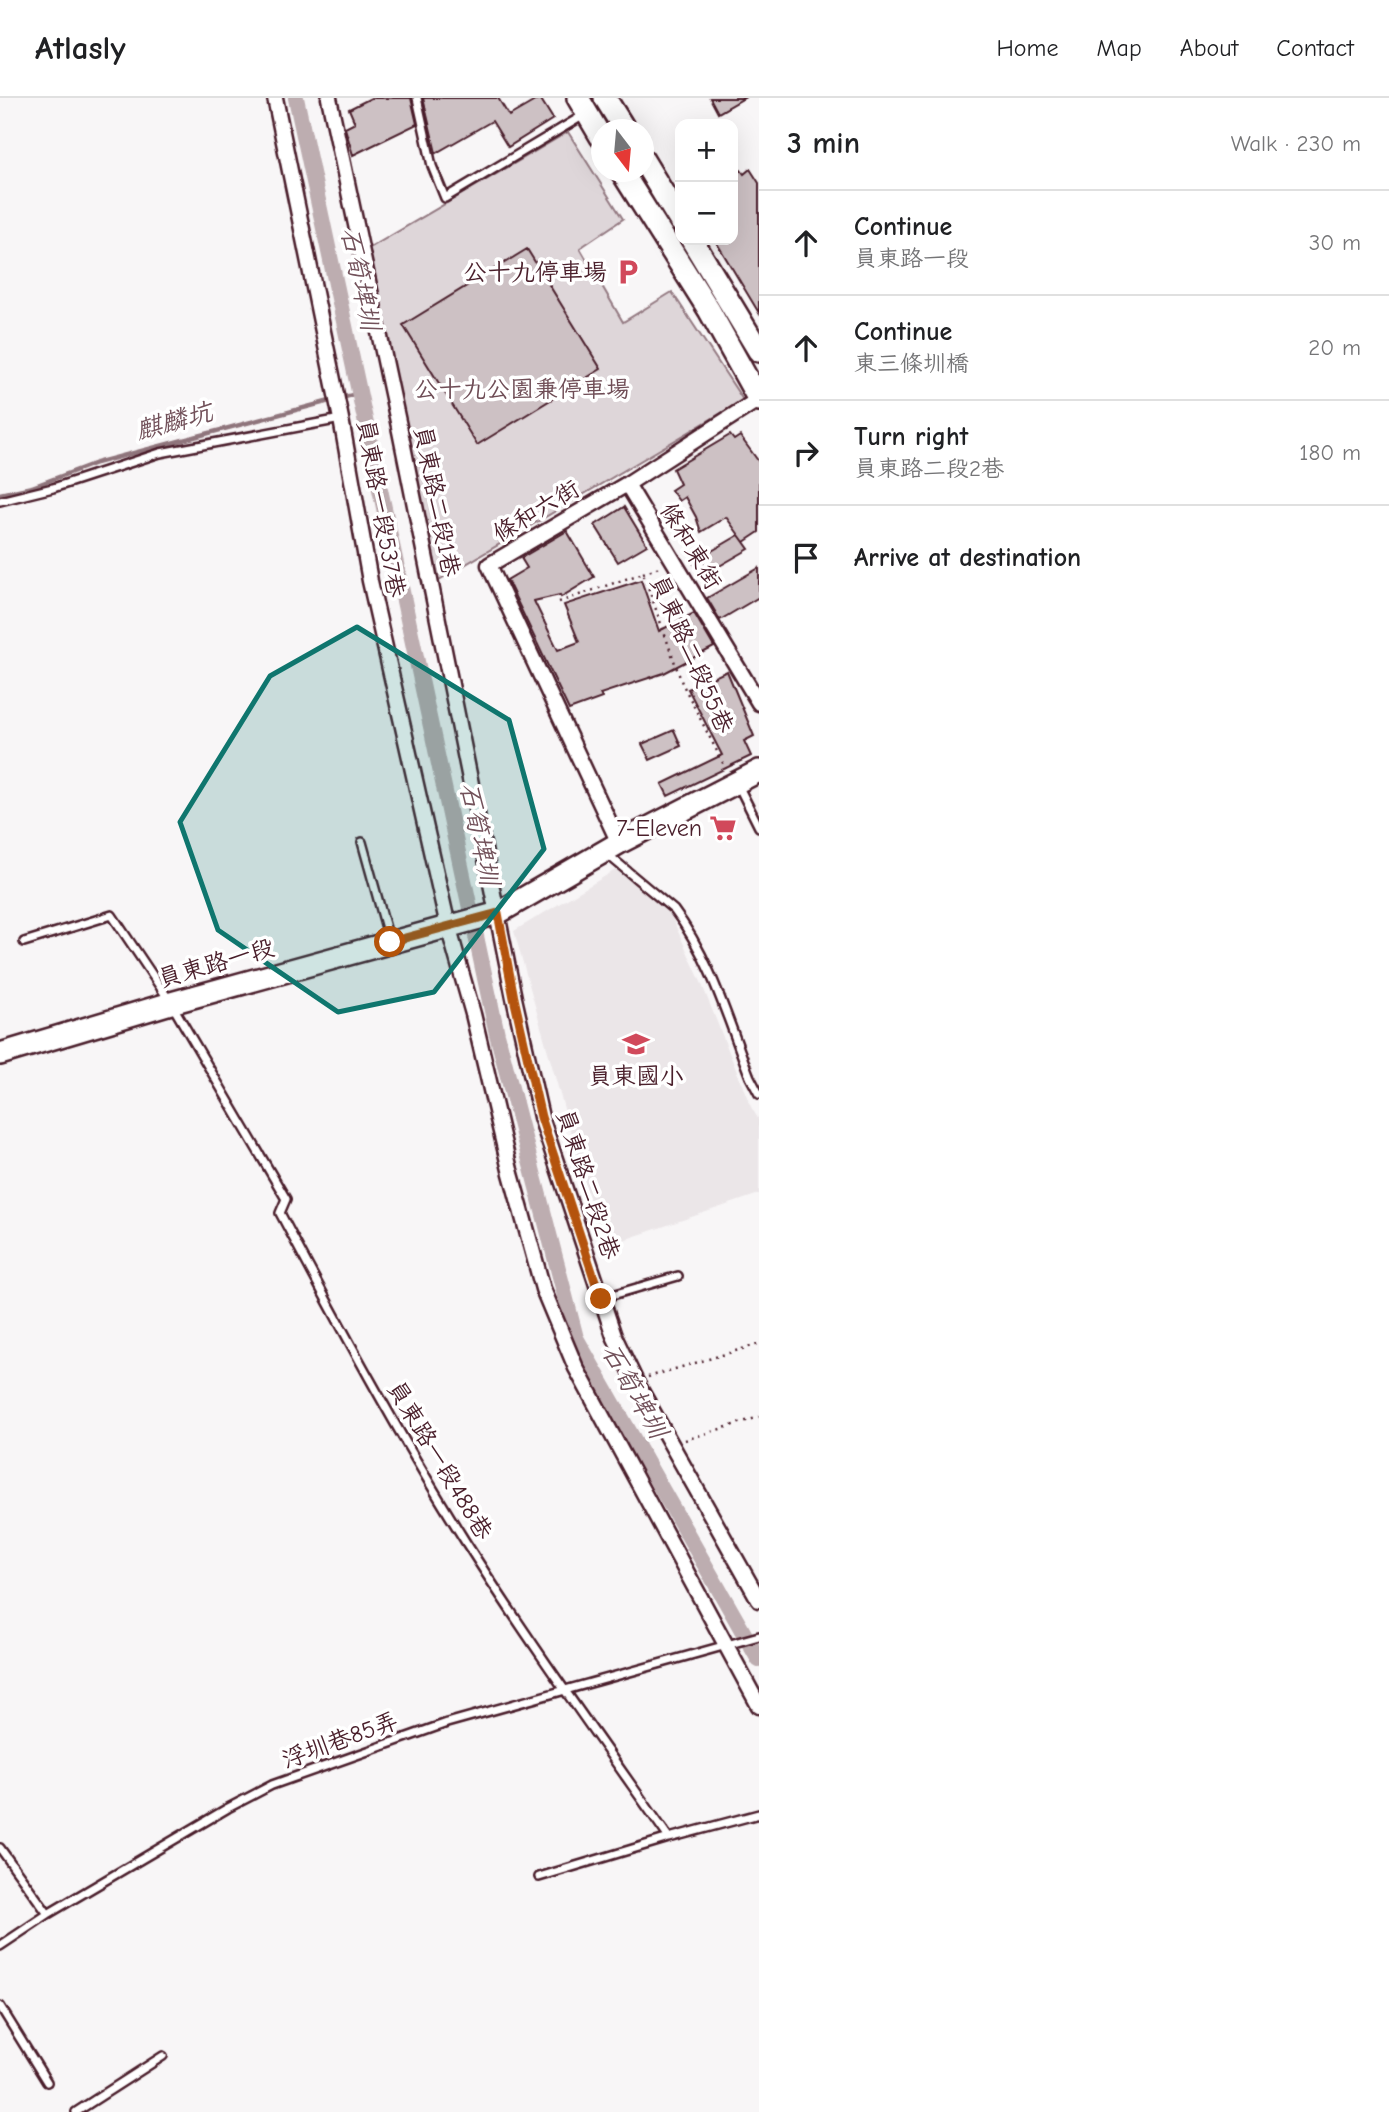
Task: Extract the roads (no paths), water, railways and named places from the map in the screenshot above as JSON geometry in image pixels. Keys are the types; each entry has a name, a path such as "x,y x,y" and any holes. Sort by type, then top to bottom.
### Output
{"main road":[{"path":"606,98 618,119"},
{"path":"654,178 675,213"},
{"path":"628,182 709,310 759,399"},
{"path":"695,245 759,351"},
{"name":"員東路一段","path":"0,1054 171,1003 498,913 611,847 759,771"}],"street":[{"name":"員東路一段537巷","path":"275,98 341,419 370,581 448,926 543,1289 576,1368 759,1706"},
{"name":"員東路二段1巷","path":"329,98 498,913"},
{"name":"條和六街","path":"611,847 489,565 627,484 759,399"},
{"name":"條和東街","path":"627,484 759,703"},
{"name":"員東路二段2巷","path":"498,913 541,1117 614,1336 636,1382 759,1600"}],"lane":[{"path":"416,98 432,166 445,198 583,106"},
{"path":"0,501 53,488 160,453 341,419"},
{"path":"737,782 759,827"},
{"path":"362,842 390,942"},
{"path":"611,847 681,919 707,966 759,1094"},
{"path":"24,942 112,915 171,1003"},
{"name":"員東路一段488巷","path":"171,1003 286,1199 280,1213 380,1400 466,1542 565,1691 669,1838"},
{"path":"601,1299 678,1276"},
{"name":"浮圳巷85弄","path":"0,1945 228,1808 272,1785 447,1723 759,1636"},
{"path":"539,1877 759,1814"},
{"path":"0,1849 48,1914"},
{"path":"0,2006 47,2082"},
{"path":"76,2112 163,2056"}],"waterway":[{"name":"石筍埤圳","path":"296,98 497,1034 576,1338 759,1660"},
{"name":"麒麟坑","path":"0,494 32,487 96,463 360,393"}],"place":[{"name":"公十九停車場","path":"628,272"},
{"name":"7-Eleven","path":"723,828"},
{"name":"員東國小","path":"636,1044"}],"park label":[{"name":"公十九公園兼停車場","path":"522,389"}]}
